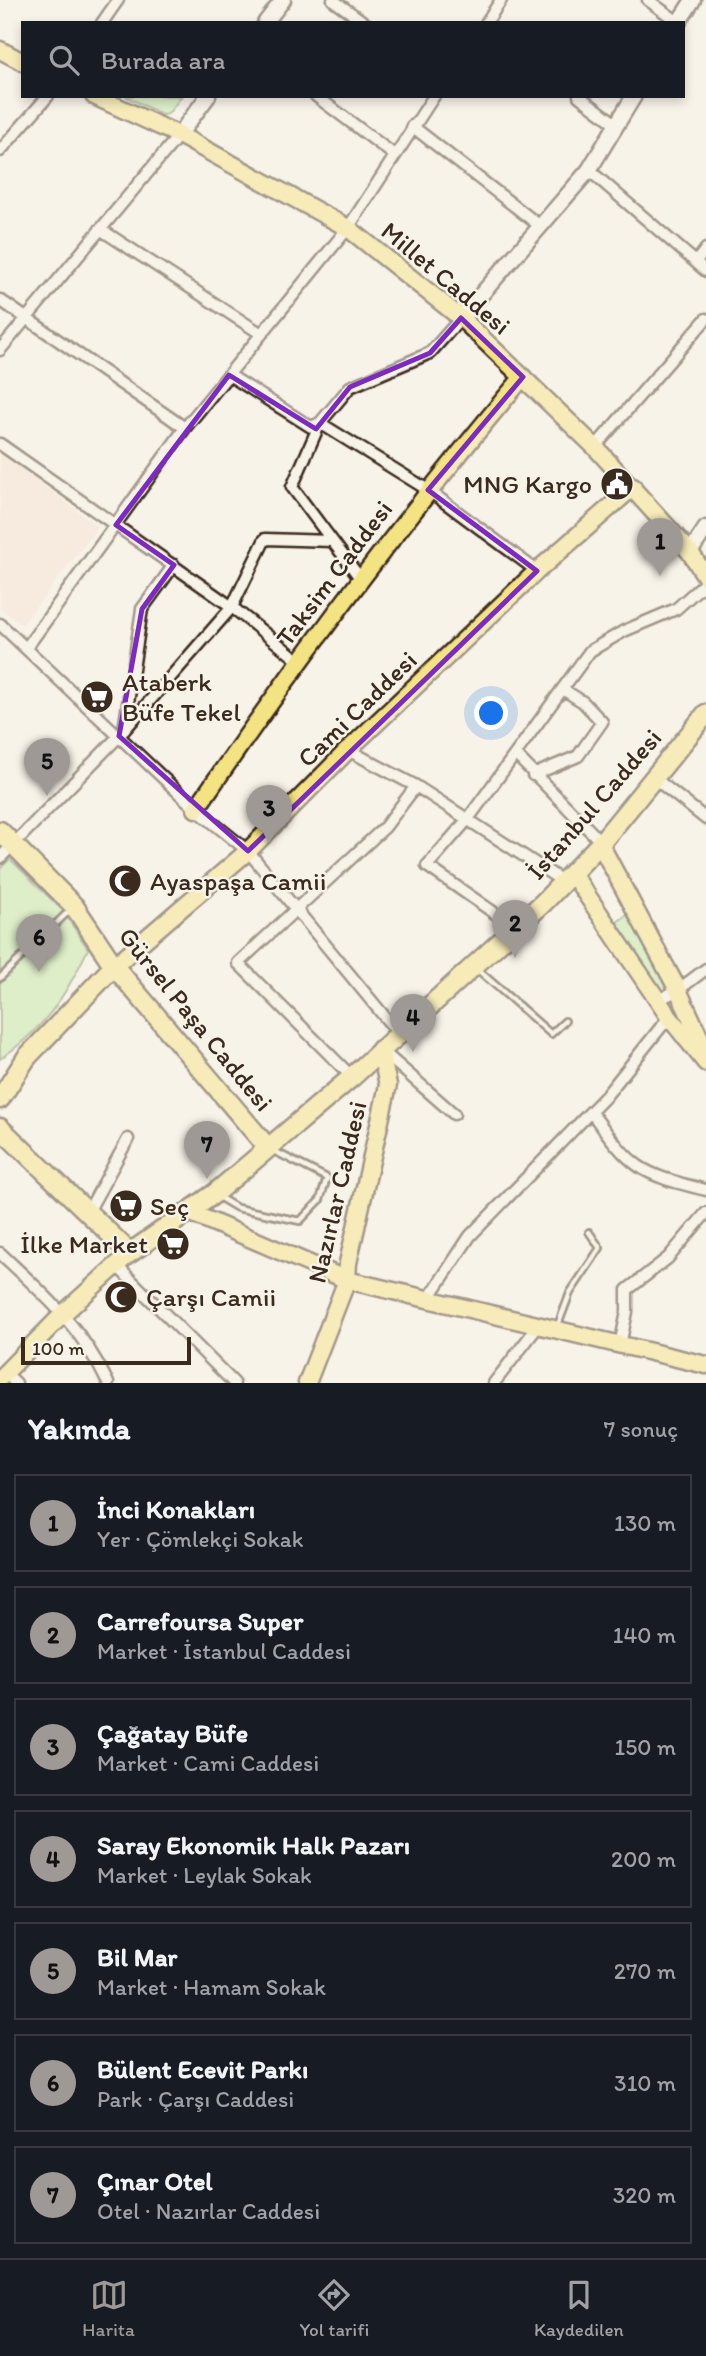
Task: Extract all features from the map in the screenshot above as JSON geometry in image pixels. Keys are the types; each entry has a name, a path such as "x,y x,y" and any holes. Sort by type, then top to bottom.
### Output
{"highway":[{"name":"İstanbul Caddesi","path":"268,1147 352,1077 568,878 706,713"},
{"name":"Gürsel Paşa Caddesi","path":"0,831 6,853 74,906 114,966 268,1147"},
{"path":"0,1100 27,1057 114,966"},
{"path":"0,1128 89,1210 130,1253 214,1194 268,1147"}],"main road":[{"path":"0,50 21,61"},
{"name":"Millet Caddesi","path":"98,98 179,135 348,228 461,318 595,447 690,552 706,579"},
{"name":"Taksim Caddesi","path":"196,808 298,660 428,490 523,377"},
{"name":"Cami Caddesi","path":"114,966 248,851 348,750 537,571 633,487"},
{"path":"600,843 678,990 706,1051"},
{"path":"568,878 669,1017 706,1063"},
{"name":"Nazırlar Caddesi","path":"307,1383 347,1280 348,1263 388,1085 380,1049"},
{"path":"189,1212 347,1280 706,1365"},
{"path":"7,1378 64,1313 130,1253"}],"street":[{"path":"103,21 118,0"},
{"path":"267,21 283,0"},
{"path":"334,0 362,21"},
{"path":"487,21 500,0"},
{"path":"648,0 677,21"},
{"path":"679,21 692,0"},
{"path":"0,151 46,98"},
{"path":"0,350 179,135 207,98"},
{"path":"319,98 393,154"},
{"path":"27,647 185,428 348,228 393,154 433,98"},
{"path":"582,98 617,125"},
{"path":"360,579 292,487 320,423 349,387 430,353 589,170 633,98"},
{"path":"412,126 540,226"},
{"path":"589,170 706,271"},
{"path":"100,229 260,333"},
{"path":"696,262 706,248"},
{"path":"0,300 185,428"},
{"path":"595,447 706,319"},
{"path":"229,375 311,427 320,423"},
{"path":"320,423 428,490 537,571"},
{"path":"0,444 232,607 298,660"},
{"path":"690,552 706,528"},
{"path":"6,853 121,733 232,607 265,540 332,541"},
{"path":"121,733 142,609 174,565"},
{"path":"516,928 427,866 468,819 516,755 544,709 564,690 590,651 624,631 676,609 706,579"},
{"path":"0,624 121,733 196,808 248,851 398,1033"},
{"path":"533,775 579,756 602,722 583,702 564,690"},
{"path":"348,750 416,786 568,878"},
{"path":"516,755 600,843"},
{"path":"653,777 706,819"},
{"path":"352,1077 239,963 385,827 416,786"},
{"path":"658,1000 678,990 706,969"},
{"path":"429,1298 470,1236 591,1112 669,1017"},
{"path":"380,1049 454,1114"},
{"path":"591,1112 625,1159 655,1177 706,1190"},
{"path":"89,1210 128,1139"},
{"path":"620,1345 626,1312 626,1290 668,1258 706,1213"},
{"path":"0,1253 64,1313 92,1350 108,1383"},
{"path":"115,1264 233,1383"},
{"path":"494,1383 539,1325"}],"lane":[{"path":"0,978 74,906"},
{"path":"474,966 551,1034 565,1021"},
{"path":"214,1194 237,1208 300,1221 320,1200 327,1178 268,1147"},
{"path":"556,1329 570,1293 600,1248 589,1232"}],"highlighted area":[{"path":"461,318 523,377 428,490 537,571 248,851 119,736 142,609 174,565 116,525 229,375 316,429 350,387 430,353"}],"shaded area":[{"path":"0,451 98,527 22,625 0,608"}],"green space":[{"path":"129,98 180,98 168,114 163,115"},
{"path":"10,859 63,911 88,949 62,997 42,1023 0,1059 0,869"},
{"path":"629,913 667,988 659,993 612,926"}],"place":[{"name":"MNG Kargo","path":"617,484"},
{"name":"İnci Konakları","path":"660,576"},
{"name":"Ataberk Büfe Tekel","path":"97,697"},
{"name":"Bil Mar","path":"47,796"},
{"name":"Çağatay Büfe","path":"269,843"},
{"name":"Ayaspaşa Camii","path":"125,881"},
{"name":"Carrefoursa Super","path":"515,958"},
{"name":"Bülent Ecevit Parkı","path":"39,972"},
{"name":"Saray Ekonomik Halk Pazarı","path":"413,1052"},
{"name":"Çınar Otel","path":"207,1179"},
{"name":"Seç","path":"126,1206"},
{"name":"İlke Market","path":"173,1244"},
{"name":"Çarşı Camii","path":"121,1297"}]}
